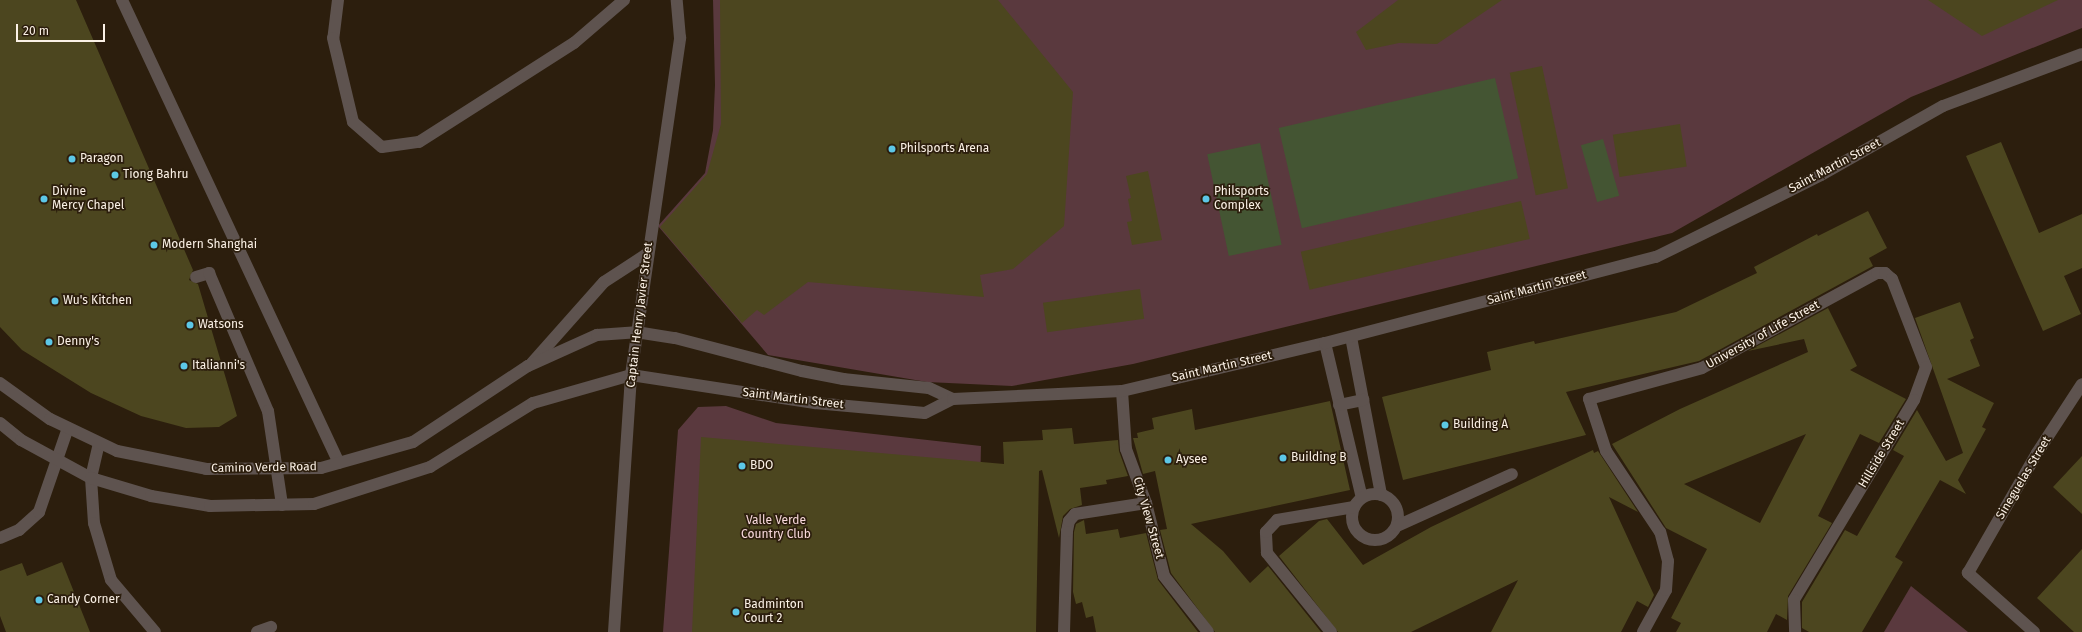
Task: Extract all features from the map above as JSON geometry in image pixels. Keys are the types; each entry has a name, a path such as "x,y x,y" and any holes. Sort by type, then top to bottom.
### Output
{"street":[{"path":"122,0 339,463"},
{"path":"338,0 333,38 353,122 382,147 419,142 574,43 624,0"},
{"name":"Captain Henry Javier Street","path":"614,632 631,375 647,254 664,159 680,38 677,0"},
{"name":"Saint Martin Street","path":"631,375 815,403 925,413 953,399 1122,391 1351,337 1656,257 1821,175 1943,106 2082,54"},
{"path":"528,366 604,282 647,254"},
{"path":"196,277 210,273 268,411 278,468 282,505"},
{"name":"University of Life Street","path":"1644,632 1666,590 1668,561 1660,532 1606,451 1589,399 1702,368 1877,273 1885,273"},
{"name":"Hillside Street","path":"1795,632 1794,600 1914,400 1926,368 1892,279 1885,273"},
{"name":"Camino Verde Road","path":"0,383 50,419 117,452 206,469 321,468 413,442 528,366 597,334 636,332"},
{"name":"Saint Martin Street","path":"636,332 675,338 802,371 843,379 929,388 953,399"},
{"path":"1351,337 1380,495"},
{"path":"1325,343 1358,502 1352,519 1356,531 1365,539 1378,541 1389,536 1397,526 1512,474"},
{"path":"0,423 21,440 56,461 91,478 151,496 210,506 314,504 430,467 533,403 631,375"},
{"name":"Sineguelas Street","path":"2034,632 1968,573 2037,453 2082,384"},
{"name":"City View Street","path":"1122,391 1126,449 1146,503 1164,576 1208,632"},
{"path":"1339,405 1363,400"},
{"path":"0,538 19,530 39,512 68,428"},
{"path":"99,443 91,478 94,522 111,580 155,632"},
{"path":"1331,632 1267,553 1266,532 1277,520 1358,502 1380,495 1392,502 1398,513 1397,526"},
{"path":"1064,632 1067,531 1069,521 1075,514 1146,503"},
{"path":"256,632 271,627"}],"green space":[{"name":"Philsports Complex","path":"713,0 2082,0 2082,28 1911,97 1672,233 1133,364 1012,386 927,382 768,355 658,226 705,173 713,130 715,85"},
{"name":"Valle Verde Country Club","path":"726,406 776,423 981,446 977,632 663,632 678,430 698,407"},
{"path":"1911,586 1968,632 1884,632"}],"shaded area":[{"path":"1495,78 1518,178 1302,228 1279,128"},
{"path":"1603,139 1619,196 1597,202 1581,145"},
{"path":"1260,143 1282,245 1229,256 1207,154"}],"building":[{"name":"Paragon","path":"0,0 76,0 193,270 189,280 198,284 237,416 219,427 186,428 141,416 91,393 22,350 0,327"},
{"name":"Philsports Arena","path":"720,0 998,0 1073,92 1064,226 1013,269 980,275 984,297 808,282 764,315 757,310 742,323 660,227 707,174 721,124"},
{"path":"1398,0 1502,0 1437,44 1399,43 1366,50 1356,32"},
{"path":"1928,0 2058,0 1982,36"},
{"path":"1542,66 1568,188 1536,195 1510,73"},
{"path":"1680,124 1687,166 1620,177 1613,135"},
{"path":"2001,142 2039,233 2082,214 2082,268 2064,276 2081,314 2043,331 1966,156"},
{"path":"1148,171 1162,240 1132,245 1127,222 1132,221 1128,199 1131,198 1126,176"},
{"path":"1521,201 1530,239 1310,290 1301,252"},
{"path":"1868,211 1887,248 1869,258 1873,266 1699,361 1566,392 1586,435 1403,480 1382,397 1491,370 1487,352 1534,341 1535,344 1676,312 1757,273 1754,267 1817,234 1818,236"},
{"path":"1140,289 1144,319 1047,332 1043,303"},
{"path":"1960,302 1974,338 1970,340 1980,366 1947,379 1994,403 1982,427 1986,429 1958,480 1966,494 1940,480 1895,557 1903,562 1862,632 1809,632 1802,628 1802,602 1845,530 1857,536 1904,456 1893,450 1917,410 1946,461 1963,453 1915,318"},
{"path":"1828,308 1857,366 1850,370 1906,399 1879,443 1860,434 1818,516 1832,523 1788,596 1787,620 1776,614 1767,632 1676,632 1681,623 1671,618 1707,549 1666,528 1612,444 1680,409 1808,352 1804,339 1748,351","holes":["1806,434 1760,523 1684,484"]},
{"path":"1330,401 1350,490 1191,524 1223,551 1250,583 1268,566 1321,632 1215,632 1171,573 1160,530 1167,529 1155,471 1143,474 1133,438 1138,438 1137,433 1154,429 1152,418 1192,409 1195,430"},
{"name":"Valle Verde Country Club","path":"1072,428 1074,444 1118,440 1119,451 1128,476 1106,480 1107,484 1080,488 1082,505 1070,509 1063,516 1059,538 1042,470 1039,471 1036,632 692,632 701,437 1004,464 1003,442 1043,440 1042,430"},
{"path":"1593,450 1594,453 1598,451 1638,512 1609,497 1654,595 1648,607 1637,601 1621,632 1491,632 1518,580 1411,632 1338,632 1279,556 1319,521 1327,519 1363,565 1431,527"},
{"path":"2082,456 2082,514 2053,487"},
{"path":"1084,520 1086,534 1118,529 1120,538 1146,533 1158,580 1198,632 1096,632 1093,616 1086,618 1082,602 1076,604 1073,592 1074,532 1076,524"},
{"path":"2082,549 2082,632 2074,632 2037,598"},
{"name":"Candy Corner","path":"62,562 90,632 6,632 0,616 0,571 22,563 27,576"}],"place":[{"name":"Philsports Arena","path":"892,149"},
{"name":"Paragon","path":"72,159"},
{"name":"Tiong Bahru","path":"115,175"},
{"name":"Divine Mercy Chapel","path":"44,199"},
{"name":"Philsports Complex","path":"1206,199"},
{"name":"Modern Shanghai","path":"154,245"},
{"name":"Wu's Kitchen","path":"55,301"},
{"name":"Watsons","path":"190,325"},
{"name":"Denny's","path":"49,342"},
{"name":"Italianni's","path":"184,366"},
{"name":"Building A","path":"1445,425"},
{"name":"Building B","path":"1283,458"},
{"name":"Aysee","path":"1168,460"},
{"name":"BDO","path":"742,466"},
{"name":"Candy Corner","path":"39,600"},
{"name":"Badminton Court 2","path":"736,612"}]}
